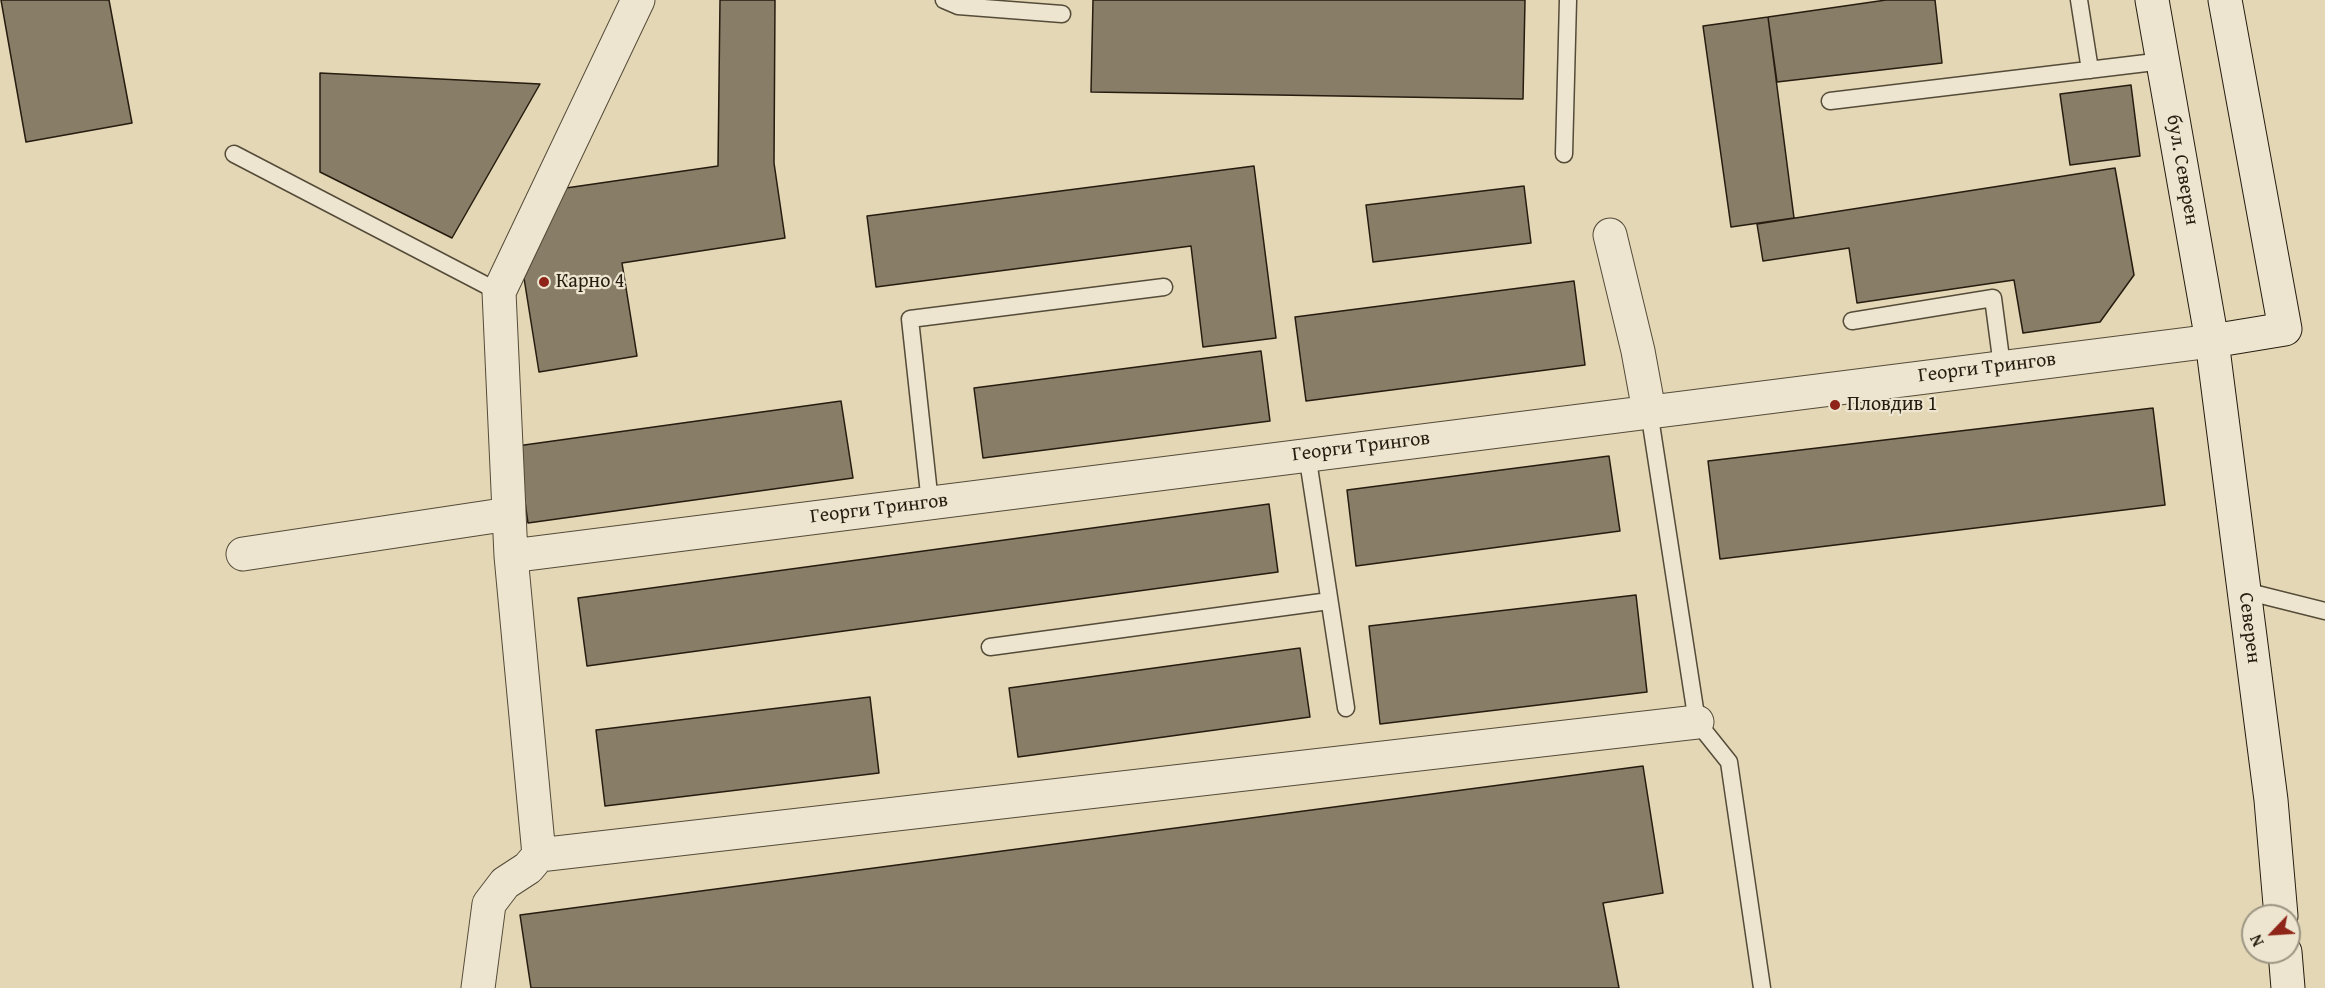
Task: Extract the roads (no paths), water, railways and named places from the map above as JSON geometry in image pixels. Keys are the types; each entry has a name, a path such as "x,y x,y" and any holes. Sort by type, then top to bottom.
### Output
{"street":[{"path":"539,855 509,514 499,292 638,0"},
{"name":"бул. Северен","path":"2152,0 2212,341"},
{"name":"Георги Трингов","path":"512,556 2212,341 2284,329 2225,0"},
{"path":"1610,236 1638,351 1649,411"},
{"name":"Северен","path":"2212,341 2271,800 2280,904"},
{"path":"243,554 509,514"},
{"path":"478,988 489,904 505,883 528,868 539,855 1697,722"},
{"path":"2286,964 2288,988"}],"lane":[{"path":"944,0 958,6 1062,14"},
{"path":"1564,154 1568,0"},
{"path":"2079,0 2090,70"},
{"path":"1830,101 2163,61"},
{"path":"234,154 499,292"},
{"path":"930,503 910,319 1164,287"},
{"path":"1852,321 1993,298 2002,366"},
{"path":"1649,411 1697,722 1730,762 1762,988"},
{"path":"1306,454 1346,708"},
{"path":"2245,591 2325,611"},
{"path":"990,647 1329,601"}],"place":[{"name":"Карно 4","path":"544,282"},
{"name":"Пловдив 1","path":"1835,405"}]}
